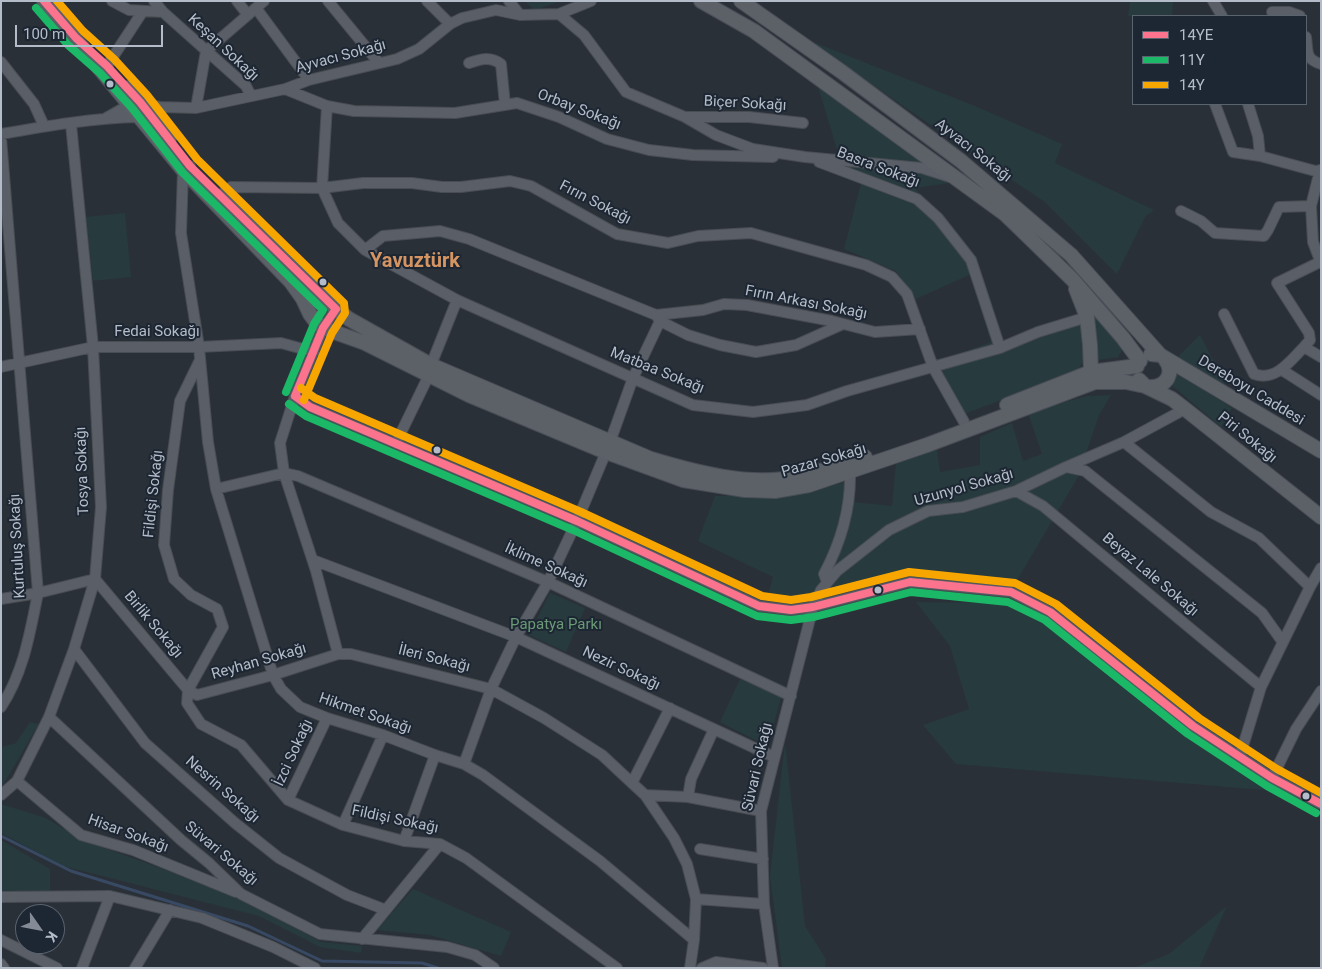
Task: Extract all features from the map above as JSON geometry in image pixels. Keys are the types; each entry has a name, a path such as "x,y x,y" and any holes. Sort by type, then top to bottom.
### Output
{"main road":[{"path":"44,1 134,103 149,112 186,168 291,282 304,299 310,314 323,328"},
{"name":"Ayvacı Sokağı","path":"701,1 754,31 1005,214 1073,280 1123,338 1138,363"},
{"name":"Ayvacı Sokağı","path":"741,1 842,72 983,179 1071,255 1162,357"},
{"path":"76,38 107,66 134,103"},
{"name":"Pazar Sokağı","path":"215,198 336,309 430,370"},
{"path":"1073,280 1086,317 1091,372"},
{"name":"Pazar Sokağı","path":"323,328 430,370 683,480 745,490 775,491 809,485 927,445 1095,382 1126,382 1148,386"},
{"path":"1149,354 1162,357 1169,368 1168,378 1161,385 1148,386 1138,377 1138,363 1149,354"},
{"name":"Dereboyu Caddesi","path":"1162,357 1321,451"},
{"name":"Pazar Sokağı","path":"608,447 685,469 718,476 777,480 795,477 899,448 1091,372 1138,363"},
{"name":"Piri Sokağı","path":"1148,386 1185,409 1321,517"}],"street":[{"path":"112,1 129,10 163,12"},
{"name":"Keşan Sokağı","path":"154,1 163,12 246,86 251,96"},
{"path":"237,1 252,12 309,80"},
{"path":"196,108 206,51 264,1"},
{"path":"328,1 379,63"},
{"path":"427,1 450,24"},
{"path":"509,1 520,15"},
{"path":"559,14 591,1"},
{"path":"1213,1 1221,15"},
{"name":"Ayvacı Sokağı","path":"149,112 196,108 285,89 309,80 358,70 397,59 419,49 450,24 462,18 496,10 520,15 559,14 584,35 626,92 685,117 716,135 753,148 805,156 922,168 960,180"},
{"path":"107,66 143,11"},
{"path":"1272,12 1289,12 1297,15"},
{"path":"1307,47 1308,57 1312,61 1321,64"},
{"path":"469,63 482,59 494,59 501,64 505,105"},
{"path":"1,62 34,104 44,126"},
{"name":"Orbay Sokağı","path":"285,89 327,106 354,111 455,113 516,103 559,118 606,139 649,150 702,155 805,156"},
{"path":"106,118 134,103 149,112"},
{"path":"1215,105 1233,152 1260,156 1320,171 1312,206 1313,242 1320,262 1277,283 1309,333 1310,340 1282,370 1261,376 1254,374 1224,314"},
{"path":"1248,105 1258,136 1260,156"},
{"path":"322,188 327,106"},
{"path":"1,134 44,126 71,124 149,112"},
{"name":"Biçer Sokağı","path":"685,117 749,116 803,123"},
{"name":"Tosya Sokağı","path":"1,796 17,781 49,717 74,649 95,579 101,507 92,347 71,124"},
{"name":"Kurtuluş Sokağı","path":"1,138 38,593 24,658 8,697 1,707"},
{"name":"Basra Sokağı","path":"805,156 917,199 938,218 971,260 1000,348"},
{"name":"Fildişi Sokağı","path":"186,168 181,232 199,347 199,361 180,401 168,490 164,546 174,579 191,595 217,609 222,627 188,690 187,703 201,724 241,745 288,800 344,825 404,841 440,844 466,858 618,968"},
{"name":"Fırın Sokağı","path":"215,198 231,187 322,188 363,183 412,183 442,187 461,187 510,180 531,186 617,234 668,243 698,236 751,232 866,265 892,276 907,294 933,366 964,422"},
{"name":"Matbaa Sokağı","path":"322,188 338,223 365,250 457,300 693,405 753,412 807,405 848,391 1000,348 1038,332 1086,317"},
{"path":"1181,211 1201,221 1215,233 1264,236 1279,207 1312,206"},
{"path":"365,250 383,236 440,231 469,239 658,318 688,335 720,345 756,352 796,345 843,324"},
{"path":"396,443 430,370 457,300"},
{"name":"Fırın Arkası Sokağı","path":"658,318 703,310 724,304 747,305 875,332 920,329"},
{"path":"336,309 323,328 295,396 280,443 284,473 313,560 338,654"},
{"path":"464,764 491,689 516,637 548,582 577,521 658,318"},
{"name":"Fedai Sokağı","path":"1,366 92,347 199,347 281,343 314,352"},
{"path":"1304,347 1321,357"},
{"name":"Hikmet Sokağı","path":"199,361 208,442 216,489 273,675 281,689 300,707 327,718 464,764 483,775 600,861 694,940"},
{"path":"1282,370 1321,395"},
{"path":"295,396 310,407 577,521 758,606 791,610 813,607 910,582 1011,592 1050,612 1193,726 1272,778 1321,804"},
{"name":"Uzunyol Sokağı","path":"813,607 821,590 837,571 889,530 928,511 963,507 1016,491 1124,442 1185,409"},
{"path":"1124,442 1211,512 1259,538 1310,587"},
{"path":"1066,467 1085,471 1262,613 1282,641"},
{"path":"827,582 824,580 824,574 838,544 846,516 850,472"},
{"path":"216,489 284,473"},
{"name":"İklime Sokağı","path":"284,473 298,476 548,582 791,696"},
{"name":"Beyaz Lale Sokağı","path":"1016,491 1043,506 1261,687"},
{"name":"Nezir Sokağı","path":"313,560 516,637 774,756"},
{"path":"1240,756 1261,687 1282,641 1321,568"},
{"path":"1,599 38,593 95,579"},
{"name":"Birlik Sokağı","path":"95,579 188,690"},
{"name":"Süvari Sokağı","path":"773,968 764,904 761,811 813,607"},
{"name":"Nesrin Sokağı","path":"74,649 145,743 235,823 279,858 347,895 386,910"},
{"name":"Reyhan Sokağı","path":"188,690 197,695 273,675 338,654"},
{"name":"İleri Sokağı","path":"338,654 352,654 491,689 544,718 602,755 646,795 687,864 696,899 694,940 690,968"},
{"path":"1272,778 1296,729 1321,691"},
{"path":"632,782 670,708"},
{"name":"Süvari Sokağı","path":"49,717 180,840 241,894 320,934 447,947 475,956 494,968"},
{"name":"İzci Sokağı","path":"288,800 327,718"},
{"path":"688,798 691,780 714,729"},
{"path":"344,825 383,736"},
{"path":"404,841 435,755"},
{"name":"Hisar Sokağı","path":"17,781 81,835 133,850 241,894"},
{"path":"646,795 688,798 761,811"},
{"path":"362,939 440,844"},
{"path":"700,849 763,859"},
{"path":"1,897 110,896 202,918 273,947 315,968"},
{"path":"82,968 110,896"},
{"path":"696,899 764,904"},
{"path":"135,968 170,910"},
{"path":"1,940 57,968"},
{"path":"702,968 716,962 763,968"},
{"path":"1,964 4,968"}],"green space":[{"path":"524,1 561,1 535,10"},
{"path":"1130,1 1173,1 1172,15 1128,16"},
{"path":"808,40 975,106 1062,144 1055,163 1154,210 1145,217 1117,274 1045,202"},
{"path":"817,83 956,182 915,188 976,257 1004,342 1081,312 1086,355 1078,371 959,416 936,362 991,342 971,274 916,299 896,271 844,249 861,183 843,169"},
{"path":"125,213 131,277 93,281 86,217"},
{"path":"1088,307 1124,347 1118,357 1098,360"},
{"path":"1200,335 1228,389 1178,357"},
{"path":"1175,372 1232,408 1221,427 1168,382"},
{"path":"1111,395 1099,415 1078,477 1016,582 921,575 857,585 803,604 766,603 773,577 698,541 715,496 799,494 849,481 853,502 892,506 896,463 937,449 940,472 980,465 980,437 1012,423 1023,461 1042,454 1028,413 1086,396"},
{"name":"Papatya Parkı","path":"550,593 585,608 566,652 529,635"},
{"path":"916,602 1004,603 1064,631 1197,742 1251,779 1275,791 956,764 923,725 969,709 950,646"},
{"path":"740,679 781,697 768,746 720,722"},
{"path":"30,722 39,724 1,786 1,747 16,743"},
{"path":"785,742 805,926 826,959 825,968 782,968 770,876"},
{"path":"1,804 46,818 82,840 233,894 321,942 362,946 361,953 320,947 259,916 63,866 1,833"},
{"path":"1,840 50,869 50,891 1,893"},
{"path":"413,889 511,932 501,956 430,935 377,930"},
{"path":"1227,906 1199,968 1133,968 1169,954"}],"waterway":[{"path":"1,836 71,871 248,926 322,961 422,963 438,968"}],"transit line":[{"name":"14YE","path":"44,1 76,38 107,66 140,102 190,166 336,309 323,328 295,396"},
{"name":"14Y","path":"57,1 83,31 114,59 147,95 197,159 344,303 345,313 332,333 304,400"},
{"name":"11Y","path":"36,8 68,45 100,73 132,108 183,173 323,310 314,324 286,392"},
{"name":"14Y","path":"301,388 315,398 581,512 762,596 791,600 811,597 909,572 1015,583 1056,604 1199,718 1277,769 1321,793"},
{"name":"14YE","path":"295,396 310,407 577,521 759,606 791,610 813,607 910,582 1011,592 1050,612 1193,726 1272,778 1321,804"},
{"name":"11Y","path":"289,404 306,416 573,530 757,616 791,620 814,617 911,592 1008,602 1045,620 1188,734 1267,786 1316,813"}],"district":[{"name":"Yavuztürk","path":"415,262"}]}
